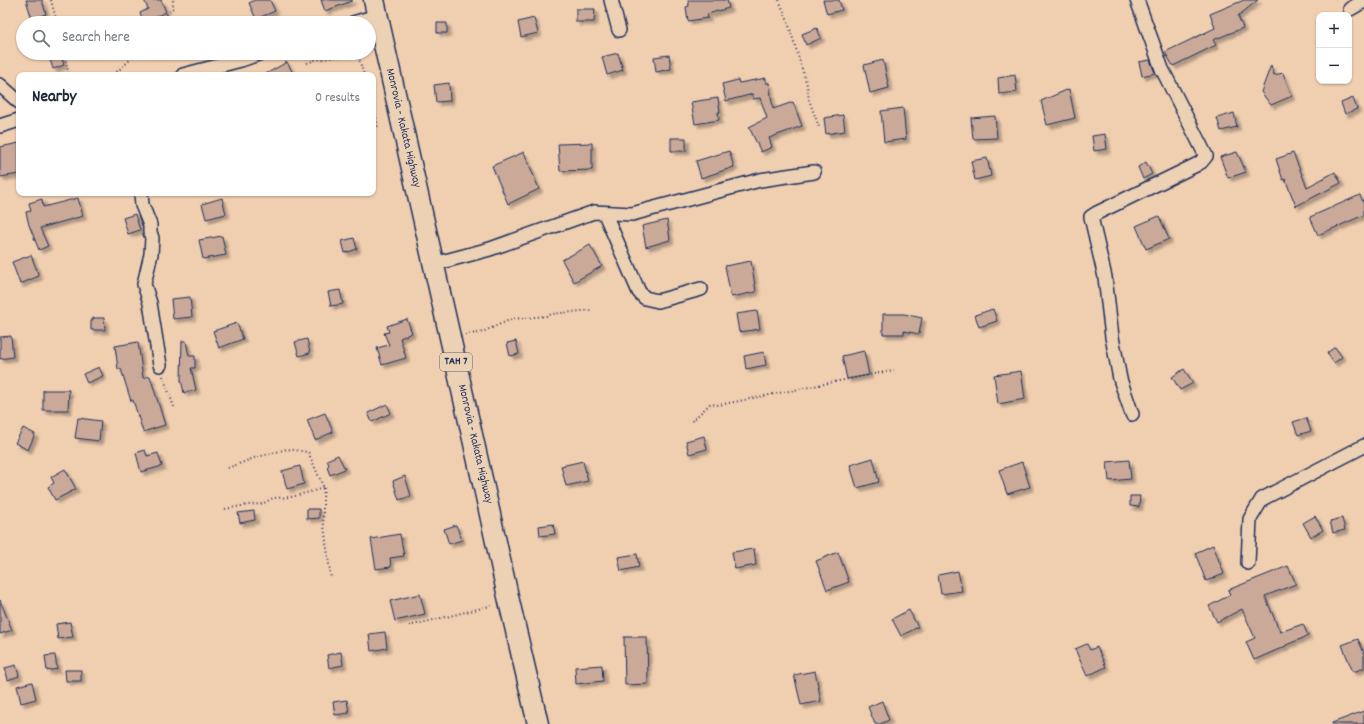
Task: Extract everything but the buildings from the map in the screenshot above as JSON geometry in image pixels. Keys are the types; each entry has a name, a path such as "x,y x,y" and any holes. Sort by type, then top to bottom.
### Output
{"highway":[{"name":"Monrovia - Kakata Highway","path":"375,8 434,264 508,602 538,724"}],"street":[{"path":"611,0 619,30"},
{"path":"1132,414 1120,379 1112,337 1105,277 1091,217 1196,165 1206,156 1162,69 1137,0"},
{"path":"1350,9 1364,1"},
{"path":"363,16 375,8"},
{"path":"195,72 241,60"},
{"path":"0,85 16,99"},
{"path":"0,126 16,121"},
{"path":"434,264 490,249 594,212 605,214 632,214 760,180 814,172"},
{"path":"141,196 142,205 150,225 152,238 151,254 144,284 150,303 160,365"},
{"path":"605,214 639,292 645,298 658,301 701,289"},
{"path":"1248,563 1250,519 1262,499 1364,446"}],"path":[{"path":"51,0 55,16"},
{"path":"165,16 173,8 172,0"},
{"path":"779,0 787,19 807,85 808,100 819,127"},
{"path":"66,60 68,72"},
{"path":"117,72 130,60"},
{"path":"307,64 316,60"},
{"path":"360,60 363,72"},
{"path":"376,117 378,129"},
{"path":"450,336 480,333 512,319 592,310"},
{"path":"160,365 174,407"},
{"path":"692,421 710,404 719,405 894,370"},
{"path":"228,468 254,458 287,450 308,452 324,488 322,498 323,518 331,579"},
{"path":"225,509 262,504 273,498 291,497 324,488"},
{"path":"409,626 508,602"}]}
